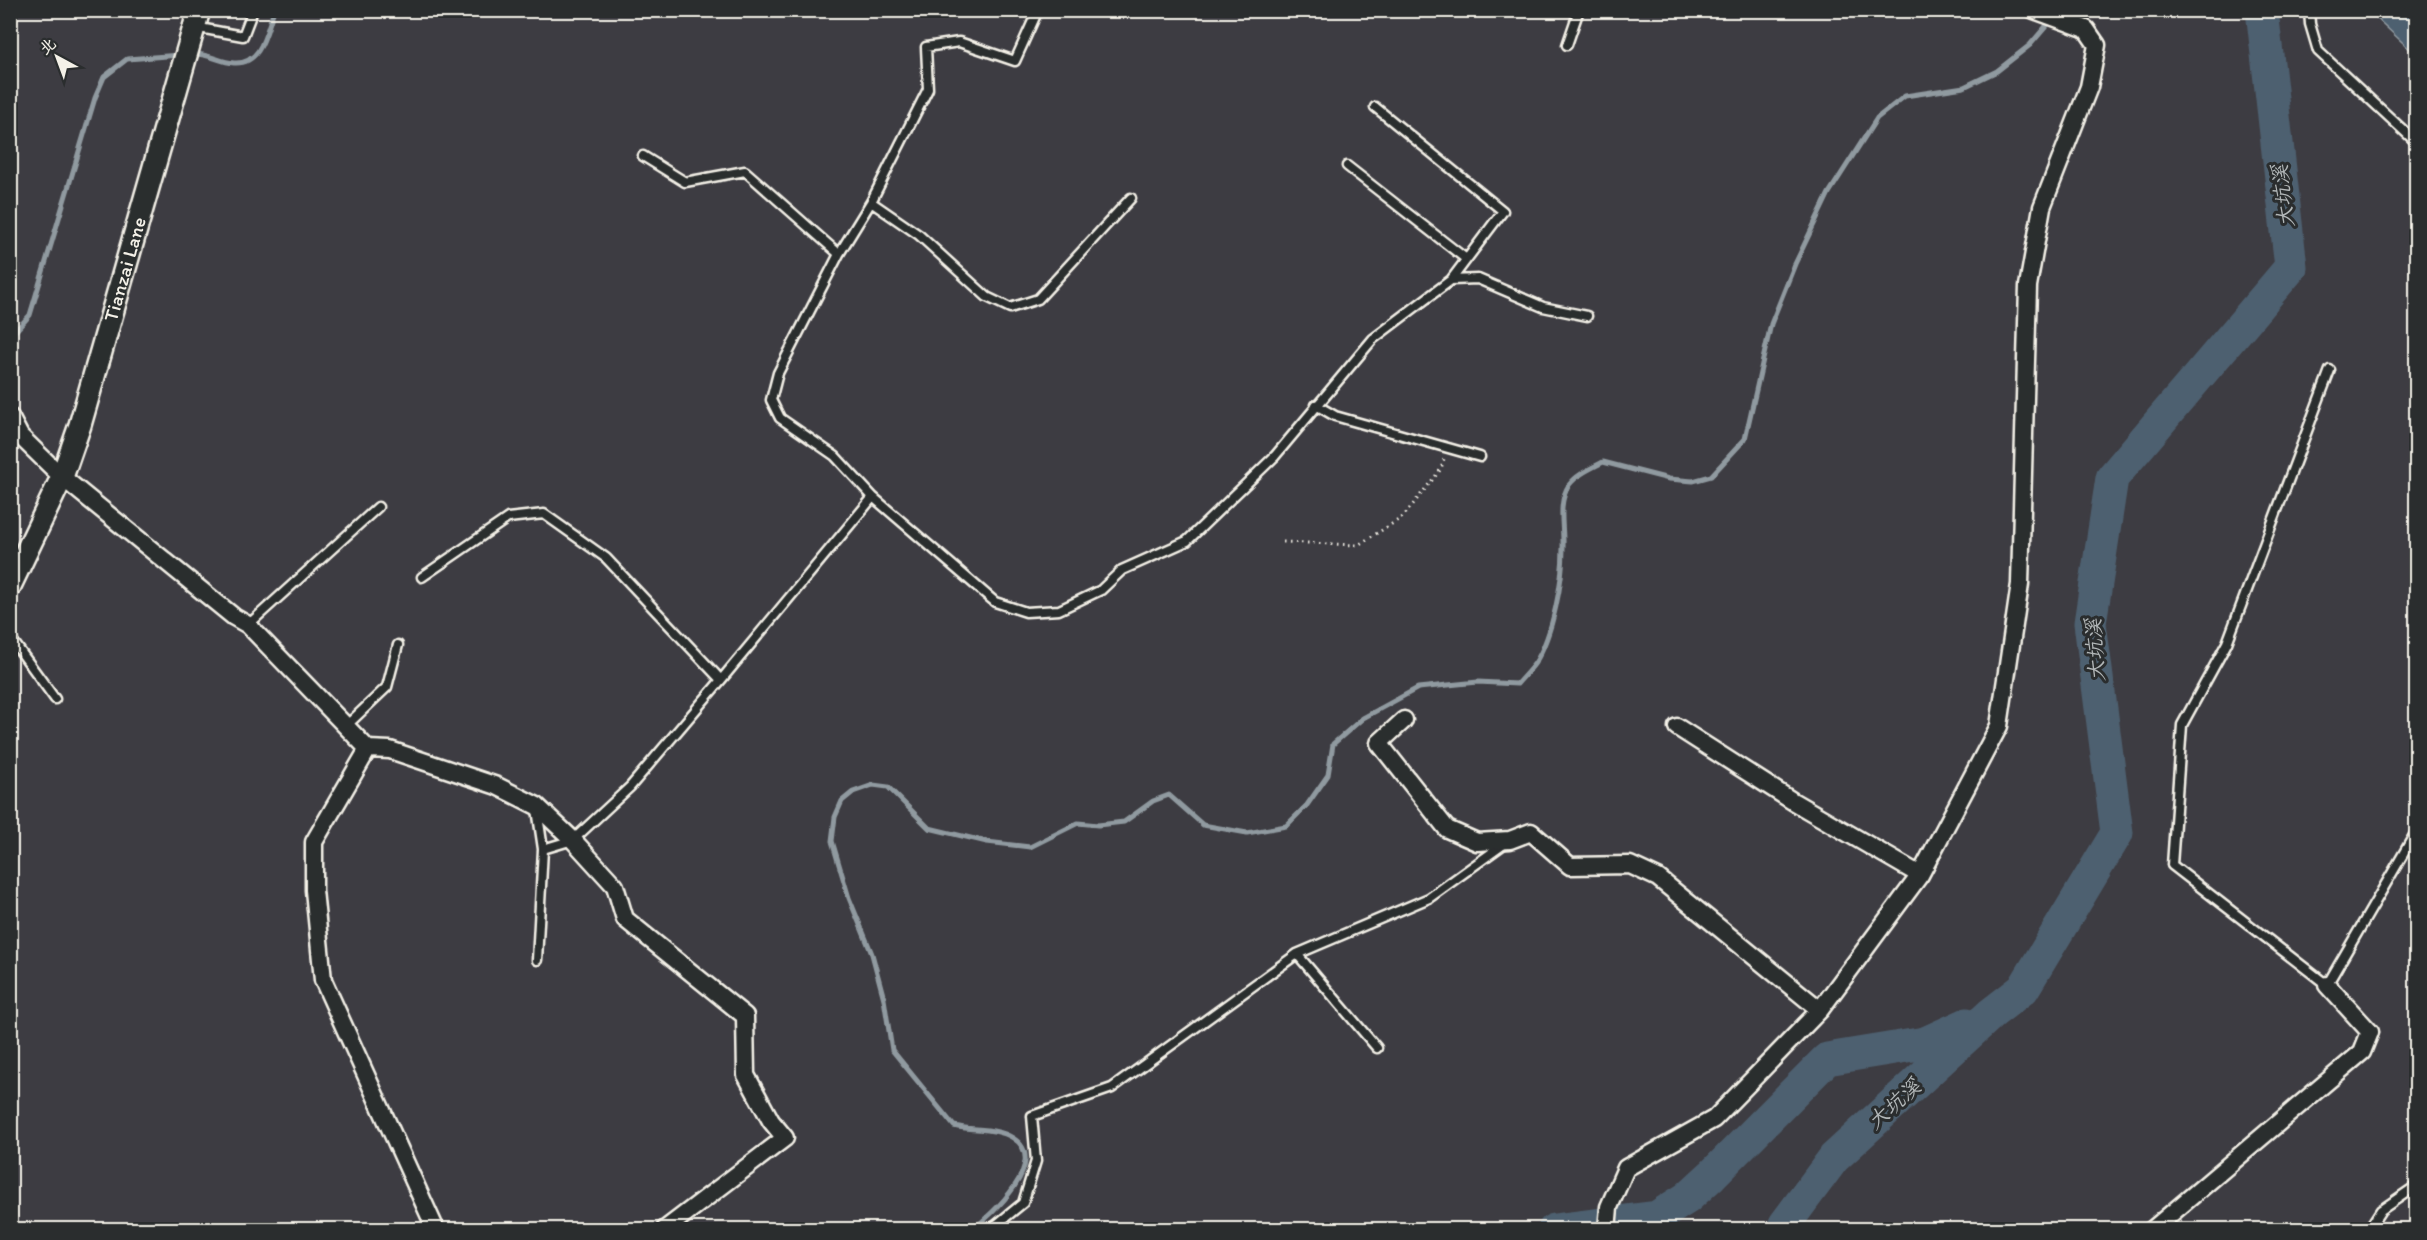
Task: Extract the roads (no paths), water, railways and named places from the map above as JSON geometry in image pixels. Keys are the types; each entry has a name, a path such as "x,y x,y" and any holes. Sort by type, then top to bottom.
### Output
{"street":[{"path":"1607,1230 1609,1207 1626,1168 1714,1119 1820,1010 1920,874 1999,726 2020,584 2028,286 2043,207 2089,87 2097,45 2086,29 2034,10"},
{"name":"Tianzai Lane","path":"10,586 62,477 83,413 194,25"},
{"path":"10,417 20,436 62,477 234,617 248,625 368,749 390,750 497,786 537,806 573,840 615,886 625,919 745,1016 746,1075 771,1121 785,1138 664,1230"},
{"path":"1404,720 1379,743 1447,829 1477,842 1510,840 1531,832 1570,866 1630,865 1658,878 1820,1010"},
{"path":"1677,727 1794,802 1920,874"},
{"path":"368,749 314,842 314,890 323,980 436,1230"},
{"path":"2152,1230 2362,1052 2370,1032 2327,985"}],"lane":[{"path":"194,25 243,36 253,10"},
{"path":"1038,10 1015,61 959,42 926,47 928,89 871,202 839,254 778,373 771,400 780,418 835,456 873,497 995,602 1026,612 1059,610 1101,590 1122,570 1187,541 1275,456 1373,339 1450,280 1503,211 1375,107"},
{"path":"1567,45 1579,10"},
{"path":"2309,10 2310,24 2318,51 2416,142"},
{"path":"643,156 685,182 745,171 839,254"},
{"path":"1347,166 1466,259"},
{"path":"871,202 919,235 987,297 1010,308 1038,299 1131,198"},
{"path":"1450,280 1478,279 1543,307 1587,316"},
{"path":"2330,370 2227,643 2182,725 2172,865 2327,985 2416,832"},
{"path":"1316,405 1335,416 1480,457"},
{"path":"543,849 573,840 630,787 873,497"},
{"path":"248,625 378,507"},
{"path":"422,577 508,518 544,514 606,558 721,680"},
{"path":"10,637 56,699"},
{"path":"346,726 387,687 398,645"},
{"path":"537,806 543,849 537,960"},
{"path":"990,1230 1023,1203 1036,1161 1032,1116 1112,1088 1297,954 1430,898 1510,840"},
{"path":"1297,954 1377,1048"},
{"path":"2368,1230 2381,1209 2416,1186"}],"water":[{"path":"2369,11 2416,11 2416,55"}],"waterway":[{"path":"192,54 234,63 251,59 262,45 274,10"},
{"path":"972,1230 1004,1200 1014,1187 1022,1173 1025,1160 1023,1148 1013,1138 999,1132 954,1126 892,1050 884,999 872,954 849,898 832,841 835,817 842,801 853,792 873,785 888,787 929,828 987,842 1030,847 1078,823 1098,825 1124,822 1153,801 1169,795 1203,825 1247,833 1286,826 1307,805 1328,775 1333,744 1363,718 1418,688 1478,682 1517,684 1535,663 1552,623 1563,561 1563,499 1572,481 1603,462 1669,479 1693,481 1711,476 1745,439 1771,324 1795,264 1829,193 1877,118 1905,96 1964,87 1997,71 2030,45 2060,10"},
{"name":"大坑溪","path":"1783,1230 1785,1224 1834,1158 1992,1013 2023,989 2117,833 2090,623 2112,478 2291,267 2262,10"},
{"path":"10,337 30,315 95,98 104,77 127,59 180,55"},
{"path":"1554,1230 1657,1217 1687,1198 1712,1175 1827,1059 1925,1043 1967,1024"}]}
